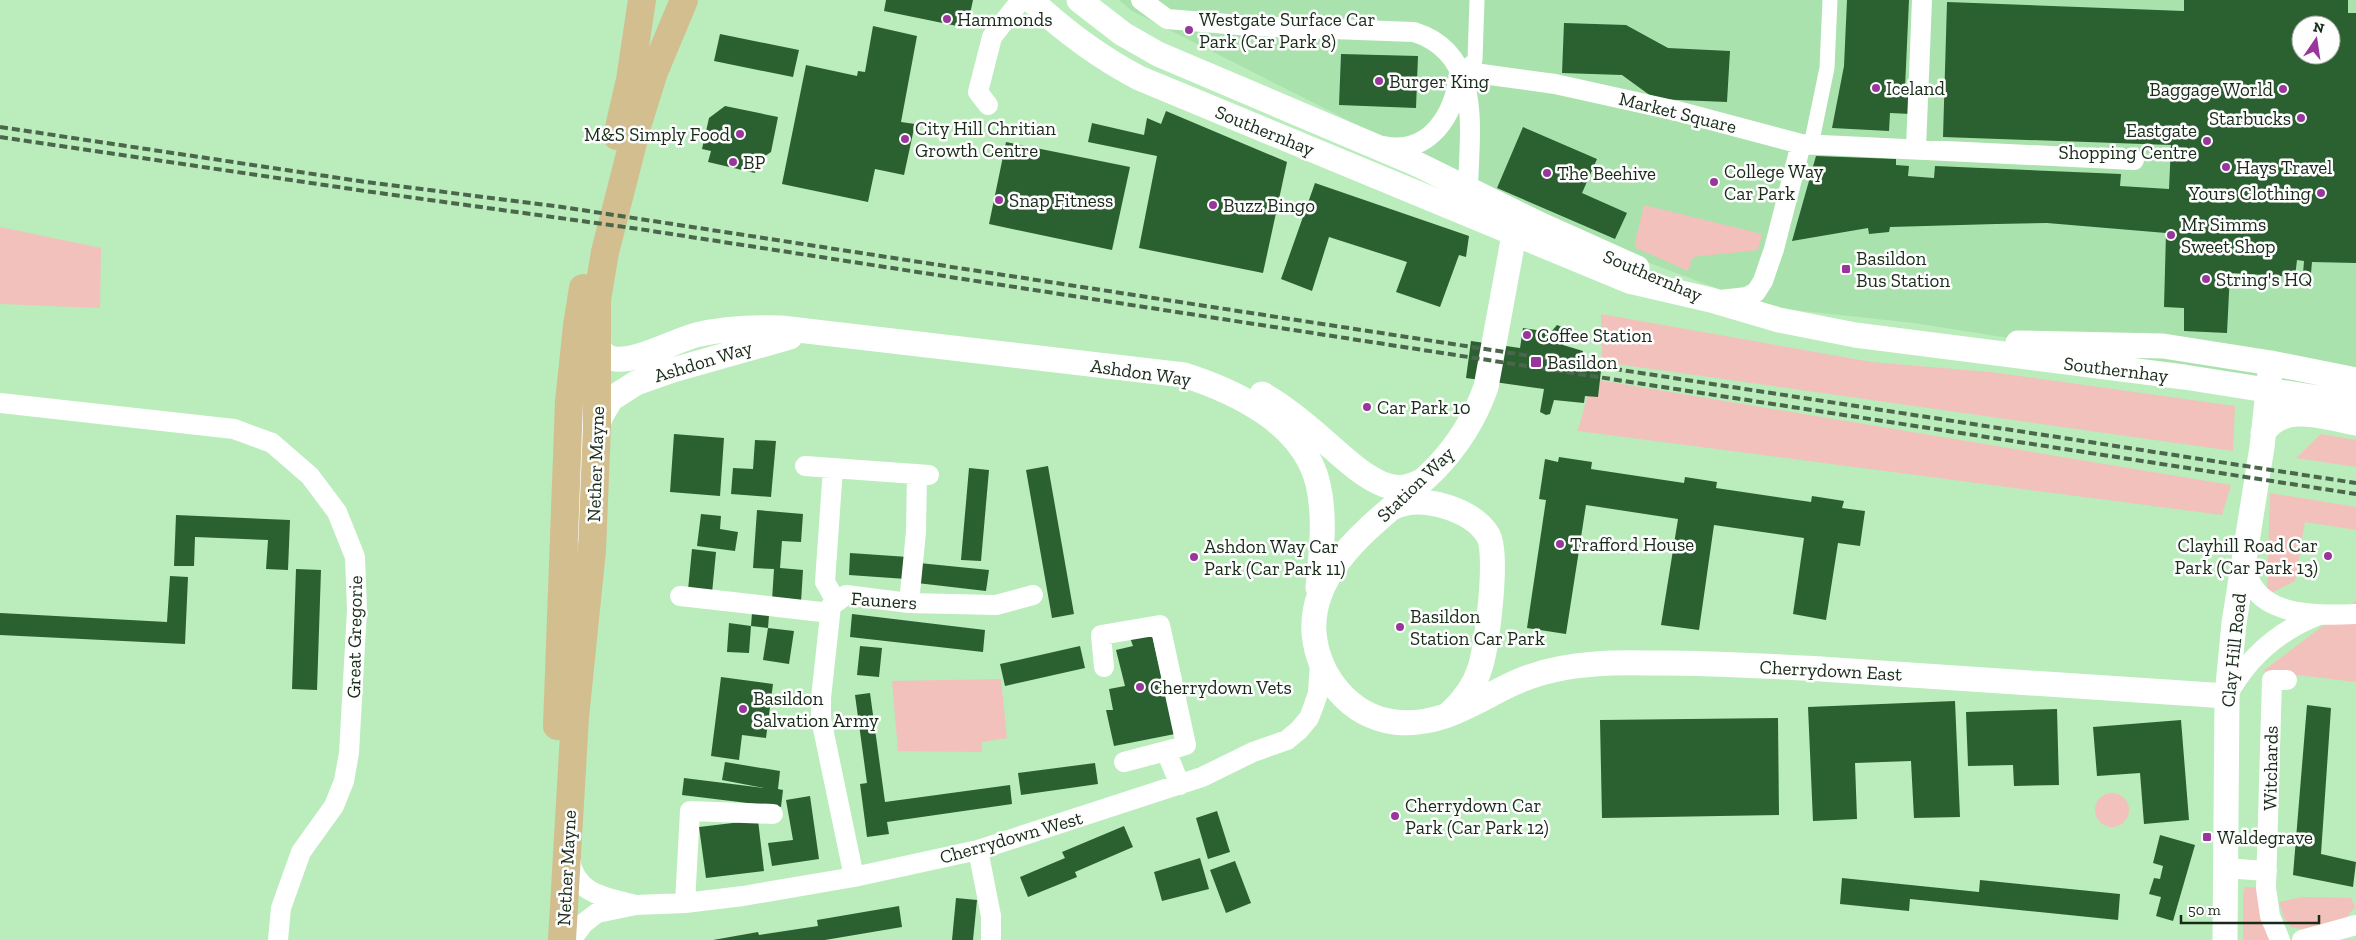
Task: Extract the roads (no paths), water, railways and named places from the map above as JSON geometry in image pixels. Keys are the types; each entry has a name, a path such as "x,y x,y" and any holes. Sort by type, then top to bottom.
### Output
{"main road":[{"name":"Nether Mayne","path":"546,940 564,577 565,465 576,326 630,80 642,0"},
{"name":"Nether Mayne","path":"562,940 575,717 592,550 597,427 597,300 624,174 654,72 684,0"}],"street":[{"path":"977,99 992,37 1021,0"},
{"name":"Southernhay","path":"1031,0 1072,36 1117,66 1139,78 1628,281 1711,300 1779,320 1855,335 2184,377 2316,396 2356,404"},
{"name":"Southernhay","path":"1079,0 1123,34 1158,54 1368,143 1541,225 1711,300"},
{"path":"1141,0 1167,18 1226,25 1414,32 1428,36 1440,44 1452,56 1468,66"},
{"path":"1439,203 1458,206 1463,203 1468,189 1470,112 1468,66 1477,0"},
{"path":"1711,300 1747,298 1756,292 1763,281 1806,144 1827,68 1830,0"},
{"path":"1916,148 1922,0"},
{"path":"1368,143 1406,148 1427,138 1446,117 1468,66"},
{"name":"Market Square","path":"1468,66 1677,111 1806,144 2134,160"},
{"path":"1500,205 1511,217 1514,235 1525,226 1541,225"},
{"name":"Station Way","path":"1317,602 1326,577 1337,562 1390,509 1422,481 1457,444 1470,424 1486,387 1514,235"},
{"name":"Ashdon Way","path":"596,338 601,352 607,357 622,360 695,336 723,330 781,328 1184,375 1215,385 1257,408 1292,438 1305,455 1318,484 1322,514 1317,602"},
{"name":"Ashdon Way","path":"597,427 611,399 623,390 650,377 783,338 832,334"},
{"name":"Southernhay","path":"1916,343 2132,344 2163,346 2271,363 2356,380"},
{"name":"Ashdon Way","path":"597,377 631,358"},
{"name":"Southernhay","path":"2271,363 2278,380 2286,385 2316,396"},
{"name":"Clay Hill Road","path":"2225,940 2224,868 2227,696 2271,363"},
{"path":"1184,375 1225,380 1260,392 1281,404 1354,466 1378,482 1398,488 1408,487 1422,481"},
{"path":"564,577 578,523 584,416 589,393 597,377"},
{"name":"Great Gregorie","path":"0,403 234,429 272,443 310,476 337,512 355,557 357,610 349,753 344,781 334,806 301,852 280,908 278,940"},
{"path":"2263,433 2269,424 2277,418 2288,415 2300,414 2356,423"},
{"path":"805,466 923,474 909,602"},
{"path":"680,596 833,607 825,582 833,468"},
{"path":"1390,509 1408,502 1420,502 1455,509 1480,525 1489,536 1492,548 1489,613 1480,667 1466,695 1446,717"},
{"path":"2245,550 2248,576 2264,599 2292,611 2318,615 2356,614"},
{"name":"Fauners","path":"854,877 822,720 821,698 833,607 846,594 909,602 996,605 1033,595"},
{"name":"Cherrydown East","path":"1317,602 1314,614 1314,634 1320,663 1342,696 1358,709 1376,718 1410,723 1446,717 1538,674 1598,664 1738,664 2227,696"},
{"path":"2227,696 2234,682 2266,644 2293,626 2318,615"},
{"path":"1104,667 1101,635 1160,625 1186,745 1124,762"},
{"name":"Cherrydown West","path":"571,940 584,923 597,914 636,905 685,903 743,896 854,877 978,850 1202,778 1253,752 1287,740 1299,730 1309,718 1314,706 1318,693 1320,663"},
{"name":"Witchards","path":"2280,940 2270,916 2267,901 2272,680 2287,680"},
{"path":"1166,751 1180,785"},
{"path":"685,903 690,811 773,814"},
{"name":"Cherrydown West","path":"568,835 572,870 578,882 604,897 636,905"},
{"path":"978,850 991,916 991,940"},
{"path":"2224,868 2267,871"},
{"path":"2302,940 2356,925"}],"railway":[{"path":"0,127 366,182 562,207 2356,483"},
{"path":"0,137 639,229 2356,494"}],"place":[{"name":"Hammonds","path":"947,19"},
{"name":"Westgate Surface Car Park (Car Park 8)","path":"1189,30"},
{"name":"Burger King","path":"1379,81"},
{"name":"Iceland","path":"1876,88"},
{"name":"Baggage World","path":"2283,89"},
{"name":"Starbucks","path":"2301,118"},
{"name":"M&S Simply Food","path":"740,134"},
{"name":"City Hill Chritian Growth Centre","path":"905,139"},
{"name":"Eastgate Shopping Centre","path":"2207,141"},
{"name":"BP","path":"733,162"},
{"name":"Hays Travel","path":"2226,167"},
{"name":"The Beehive","path":"1547,173"},
{"name":"College Way Car Park","path":"1714,182"},
{"name":"Yours Clothing","path":"2321,193"},
{"name":"Snap Fitness","path":"999,200"},
{"name":"Buzz Bingo","path":"1213,205"},
{"name":"Mr Simms Sweet Shop","path":"2171,235"},
{"name":"Basildon Bus Station","path":"1846,269"},
{"name":"String's HQ","path":"2206,279"},
{"name":"Coffee Station","path":"1527,335"},
{"name":"Basildon","path":"1536,362"},
{"name":"Car Park 10","path":"1367,407"},
{"name":"Trafford House","path":"1560,544"},
{"name":"Clayhill Road Car Park (Car Park 13)","path":"2328,556"},
{"name":"Ashdon Way Car Park (Car Park 11)","path":"1194,557"},
{"name":"Basildon Station Car Park","path":"1400,627"},
{"name":"Cherrydown Vets","path":"1140,687"},
{"name":"Basildon Salvation Army","path":"743,709"},
{"name":"Cherrydown Car Park (Car Park 12)","path":"1395,816"},
{"name":"Waldegrave","path":"2207,837"}]}
